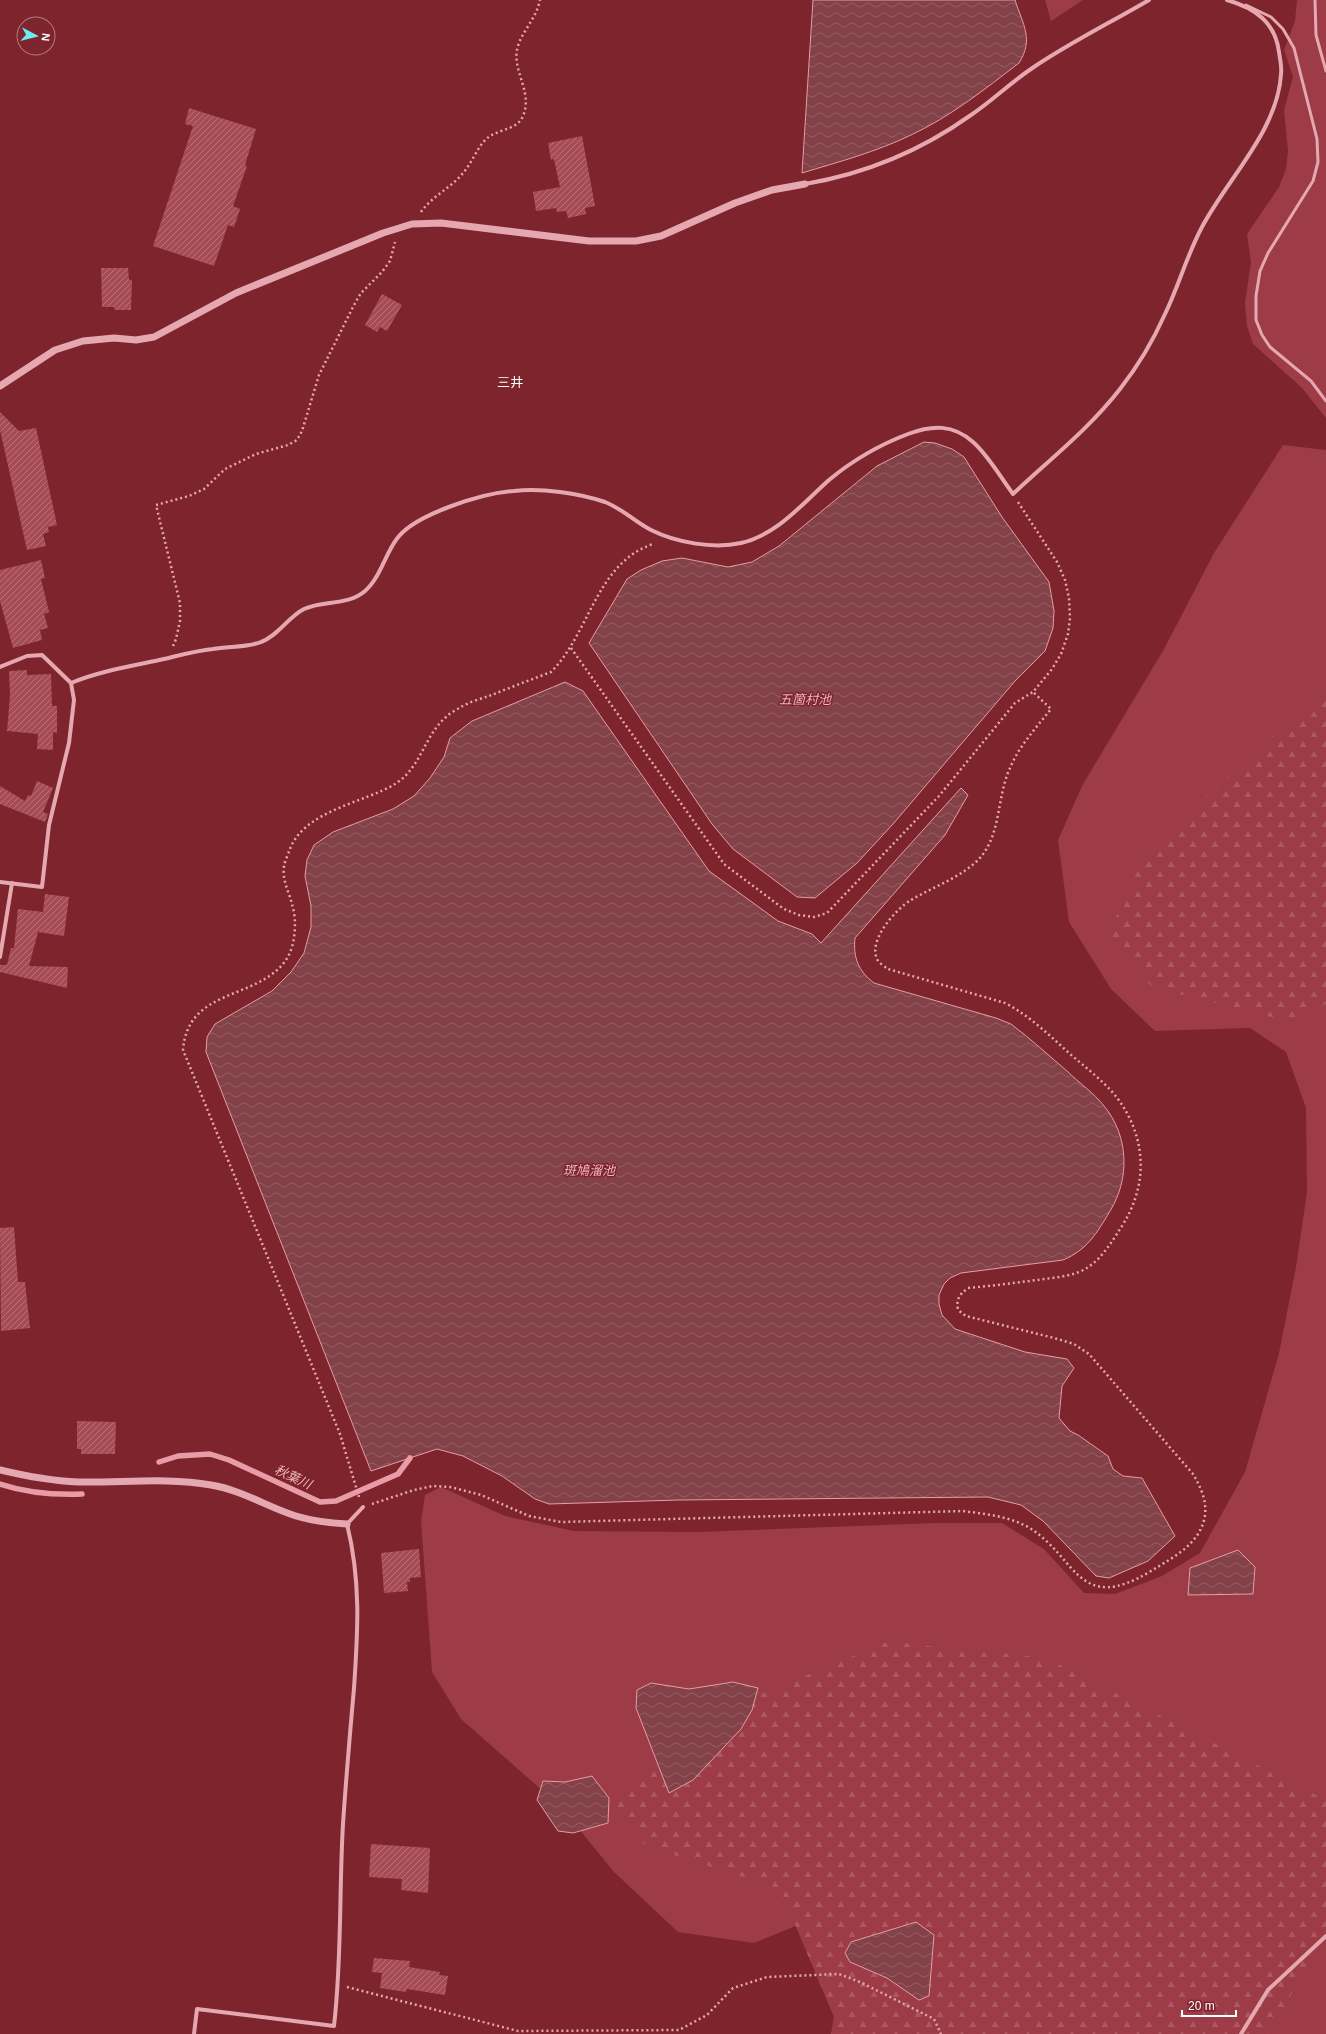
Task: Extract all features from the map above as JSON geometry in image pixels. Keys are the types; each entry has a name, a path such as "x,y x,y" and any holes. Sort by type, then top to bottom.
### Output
{"street":[{"path":"0,386 55,350 82,341 114,338 136,340 154,336 236,293 398,228 412,224 441,223 589,240 636,241 661,236 734,203 764,193 832,179 876,165 921,146 971,116 1029,70 1060,50 1149,0"},
{"path":"71,683 92,675 166,658 215,648 248,646 264,642 302,610 317,605 352,599 366,590 377,576 397,539 408,526 427,516 492,494 537,490 605,502 625,512 649,529 670,538 713,545 741,543 762,535 786,518 854,461 883,443 926,427 946,427 963,434 975,443 1013,494 1090,423 1119,390 1146,353 1166,313 1202,227 1264,130 1275,106 1281,73 1278,42 1266,20 1246,5 1227,0"},
{"path":"0,667 27,656 42,655 71,683 74,700 69,743 49,825 42,887 0,882"},
{"path":"0,957 12,883"},
{"path":"0,1470 21,1475 76,1482 177,1481 211,1484 239,1491 295,1515 320,1522 347,1524"},
{"path":"347,1524 362,1507"},
{"path":"194,2034 197,2009 334,2026 339,1985 343,1823 358,1615 354,1553 347,1524"},
{"path":"1241,2034 1268,1990 1326,1936"}],"lane":[{"path":"1315,0 1316,36 1326,71"},
{"path":"1246,5 1271,17 1283,29 1294,48 1317,139 1318,162 1313,181 1268,252 1260,271 1256,296 1256,320 1262,335 1270,347 1311,381 1326,401"}],"path":[{"path":"412,224 434,197 463,174 482,143 490,137 513,127 523,117 526,104 525,90 517,63 517,49 533,21 540,0"},
{"path":"166,658 176,639 180,620 180,603 156,504 189,496 204,489 226,469 256,454 288,445 297,440 302,431 319,375 360,293 382,272 390,261 398,228"},
{"path":"571,648 724,864 784,909 799,915 814,917 827,913 939,796 1015,703 1033,692 1052,670 1061,654 1068,634 1070,618 1069,598 1065,580 1057,562 1013,494"},
{"path":"670,538 645,546 615,570 601,589 571,648 562,661 551,672 463,706 445,718 430,738 410,773 395,784 317,819 302,832 290,847 284,866 284,880 293,905 295,924 293,942 287,959 272,976 204,1007 191,1022 184,1036 183,1050 340,1434 362,1507 414,1490 432,1486 466,1489 529,1516 561,1522 963,1511 1007,1518 1028,1527 1043,1539 1079,1577 1092,1585 1108,1587 1123,1585 1139,1578 1170,1560 1185,1548 1198,1534 1204,1520 1206,1505 1202,1488 1193,1474 1089,1354 1074,1344 966,1316 958,1310 957,1302 960,1294 968,1288 1057,1277 1079,1272 1094,1262 1109,1246 1133,1209 1139,1190 1141,1166 1139,1140 1131,1120 1117,1098 1098,1078 1023,1012 1005,1002 888,969 877,960 875,947 880,933 896,912 911,900 964,872 978,860 990,841 996,826 1001,798 1009,769 1021,747 1052,709 1033,692"},
{"path":"339,1985 518,2031 679,2030 707,2015 733,1988 767,1977 839,1974 860,1982 934,2019 941,2034"}],"green space":[{"path":"1045,0 1083,0 1051,21"},
{"path":"1297,0 1326,0 1326,418 1302,388 1253,344 1247,326 1245,303 1251,262 1247,234 1279,187 1286,169 1288,151 1284,110 1293,77 1284,50 1295,21"},
{"path":"1283,445 1326,450 1326,2034 1230,2034 844,1906 754,1943 678,1932 614,1872 561,1807 461,1719 432,1672 421,1521 425,1495 441,1487 505,1516 574,1531 698,1532 936,1523 1002,1523 1044,1549 1084,1593 1115,1594 1162,1576 1200,1553 1245,1472 1279,1353 1296,1267 1307,1192 1306,1108 1286,1052 1250,1028 1155,1031 1111,989 1069,922 1058,840 1083,784 1164,649 1214,553"},
{"path":"1326,688 1326,1004 1287,1021 1152,987 1106,938 1141,864 1201,801"},
{"path":"889,1641 975,1652 1017,1654 1052,1661 1326,1800 1326,1928 1278,2020 1268,2034 831,2034 834,2017 780,1889 646,1846 607,1807 742,1702"}],"water":[{"path":"813,0 1015,0 1026,32 1026,47 1019,63 967,102 940,120 898,141 871,152 802,173"},
{"name":"五箇村池","path":"924,442 935,443 952,449 964,457 1002,517 1049,582 1054,611 1053,628 1045,651 1015,681 893,824 857,863 815,898 797,897 733,849 712,824 589,643 627,579 641,570 662,561 682,558 728,567 752,562 779,546 877,466"},
{"name":"斑鳩溜池","path":"565,682 583,691 709,871 778,921 812,934 821,943 961,788 968,795 945,835 855,938 856,957 864,974 874,983 996,1018 1011,1024 1091,1092 1100,1101 1112,1118 1122,1144 1124,1158 1121,1185 1117,1199 1101,1227 1091,1240 1079,1251 1063,1260 961,1273 950,1278 944,1284 939,1295 939,1304 942,1315 955,1329 1025,1352 1067,1359 1074,1368 1062,1386 1059,1418 1070,1431 1108,1456 1113,1469 1123,1476 1142,1478 1175,1536 1148,1561 1109,1578 1096,1576 1043,1521 1021,1505 988,1497 678,1500 549,1504 535,1499 502,1476 463,1456 437,1449 371,1471 206,1052 207,1037 215,1024 272,991 291,972 304,953 311,927 311,906 305,876 307,860 314,845 333,832 393,809 414,796 430,778 444,757 450,738 472,721"},
{"path":"1238,1550 1255,1567 1253,1594 1188,1595 1190,1568"},
{"path":"733,1682 758,1688 752,1710 741,1729 693,1780 669,1793 636,1708 637,1690 651,1683 689,1689"},
{"path":"592,1776 609,1798 608,1823 573,1833 558,1831 537,1800 543,1781 565,1782"},
{"path":"916,1922 934,1935 929,1996 919,2000 887,1978 850,1962 845,1953 851,1942"}],"building":[{"path":"189,108 256,129 245,165 247,166 233,206 240,209 234,227 228,225 214,266 153,246 193,126 185,124"},
{"path":"582,136 595,206 585,208 586,214 568,218 566,211 557,212 556,208 536,211 533,192 560,187 554,159 551,160 548,143"},
{"path":"101,268 128,268 129,280 132,280 131,310 115,310 114,307 102,307"},
{"path":"382,294 402,305 387,331 380,327 377,332 365,325"},
{"path":"0,412 19,431 36,428 57,525 48,527 49,532 43,534 46,546 27,550 0,430"},
{"path":"41,560 45,578 41,579 49,612 44,614 48,628 40,630 42,640 13,648 0,601 0,570"},
{"path":"27,670 27,675 51,674 52,706 57,706 57,733 53,732 53,750 37,749 38,734 7,731 10,696 9,671"},
{"path":"37,781 53,788 43,812 48,814 45,822 0,804 0,786 25,801 28,795 31,796"},
{"path":"45,894 69,897 64,936 38,932 29,966 68,967 67,988 0,972 0,965 7,965 11,948 14,948 18,909 43,912"},
{"path":"14,1227 18,1282 25,1282 30,1328 1,1331 0,1228"},
{"path":"77,1421 116,1422 115,1454 81,1454 81,1449 77,1449"},
{"path":"419,1549 421,1577 410,1578 410,1582 407,1582 408,1591 384,1593 381,1553"},
{"path":"371,1844 430,1848 428,1893 401,1890 402,1879 369,1877"},
{"path":"374,1958 410,1961 409,1967 440,1972 439,1975 448,1976 445,1995 407,1989 406,1992 380,1988 382,1973 372,1972"}],"waterway":[{"name":"秋葉川","path":"159,1462 178,1456 210,1454 229,1460 320,1502 336,1501 398,1474 410,1458"},
{"name":"秋葉川","path":"0,1484 20,1490 41,1493 82,1494"}],"district":[{"name":"三井","path":"510,382"}]}
